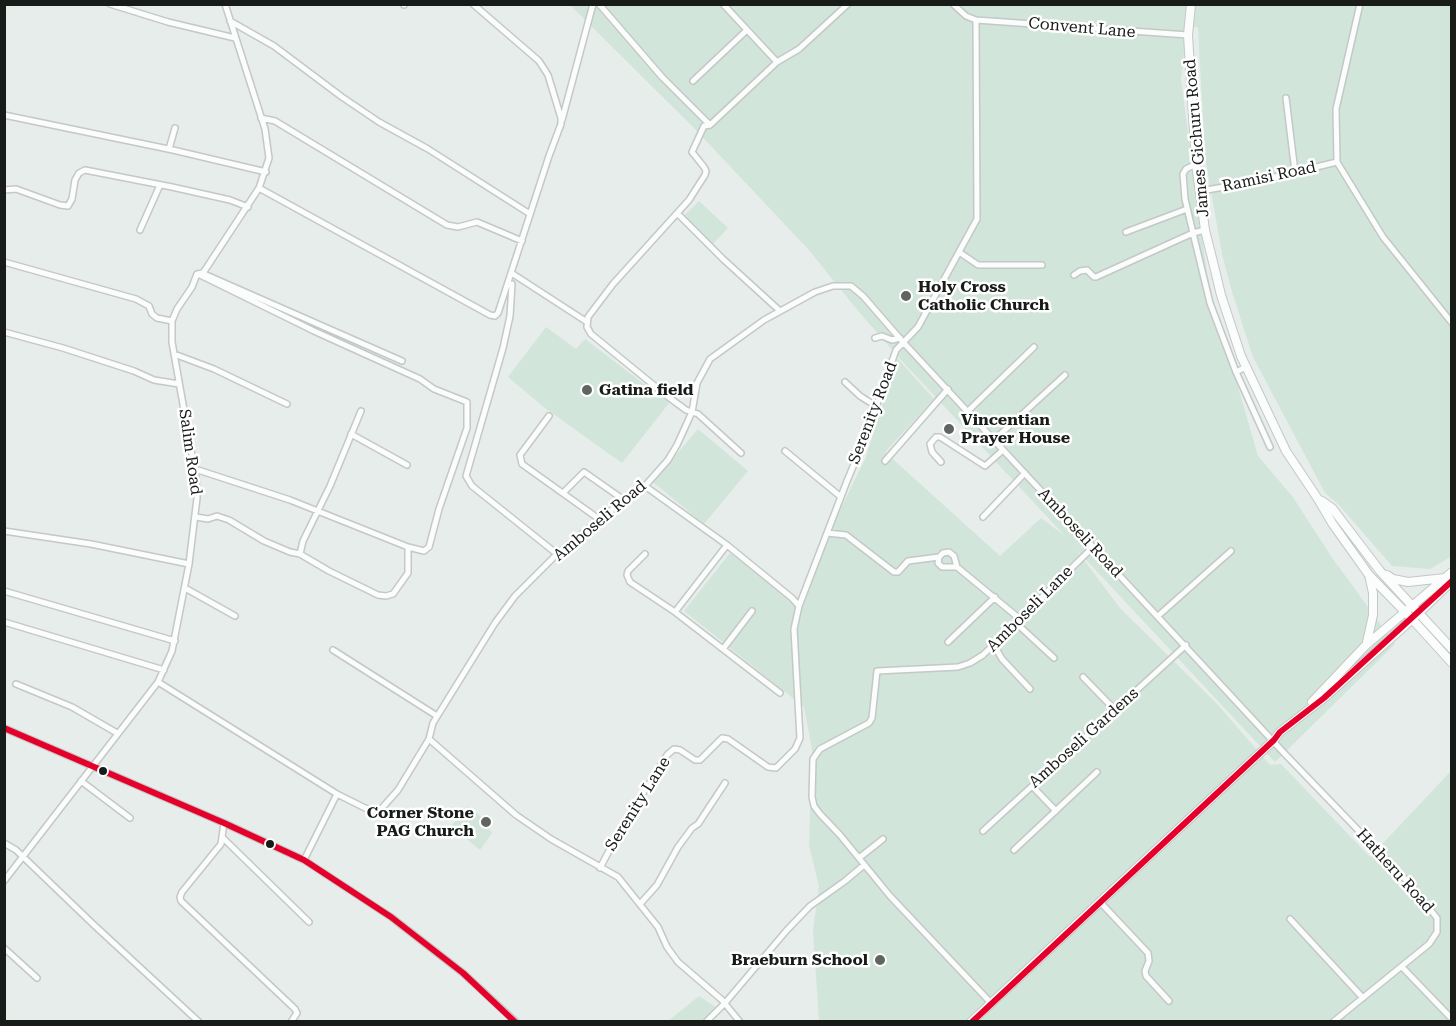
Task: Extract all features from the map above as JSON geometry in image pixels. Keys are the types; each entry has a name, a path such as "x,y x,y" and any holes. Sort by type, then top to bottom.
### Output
{"main road":[{"name":"James Gichuru Road","path":"1191,4 1188,35 1196,164 1205,230 1227,315 1246,367 1286,451 1332,523 1369,575 1415,616"},
{"name":"James Gichuru Road","path":"1318,498 1332,508 1408,610"},
{"path":"1380,571 1393,579 1408,582 1449,577"},
{"path":"1365,646 1369,639 1373,615 1373,593 1369,575"},
{"path":"971,1022 1274,740 1365,646 1449,577"},
{"path":"1289,724 1324,698 1415,616 1449,577"},
{"path":"1415,616 1452,649"},
{"path":"1415,616 1452,663"}],"street":[{"path":"110,4 168,22 235,38"},
{"path":"4,262 136,299 149,306 152,314 157,318 172,321 200,273 260,188 266,172 269,148 225,4"},
{"path":"473,4 539,61 553,88 561,124"},
{"path":"260,188 495,316 513,273 530,214 561,124 593,4"},
{"path":"599,4 662,77 710,125"},
{"path":"723,4 777,62"},
{"path":"741,453 698,414 686,411 591,334 587,322 591,311 678,214 705,175 704,167 692,152 704,126 710,125 777,62 799,49 848,4"},
{"path":"953,4 966,16 976,20"},
{"path":"1360,4 1336,109 1337,162 1383,237 1452,323"},
{"name":"Convent Lane","path":"976,20 1188,35"},
{"name":"Serenity Road","path":"799,712 794,629 799,606 867,433 896,350 901,340 912,335 918,327 975,224 978,213 976,20"},
{"path":"230,21 274,46 379,122 428,149 530,214"},
{"path":"693,81 747,30"},
{"path":"1286,98 1295,172"},
{"path":"4,115 169,149 266,172"},
{"path":"261,118 275,121 447,225 458,227 477,222 522,241"},
{"path":"169,149 175,128"},
{"name":"Ramisi Road","path":"1201,191 1337,162"},
{"path":"1196,164 1186,169 1183,174 1186,209 1216,318 1236,372 1270,447"},
{"path":"4,190 16,189 68,206 72,199 75,180 79,173 85,170 225,199 248,207"},
{"path":"140,230 160,185"},
{"path":"1126,232 1186,209"},
{"path":"678,214 723,260 780,311"},
{"path":"1074,275 1087,270 1096,277 1193,233 1205,230"},
{"path":"959,252 978,265 1042,265"},
{"path":"200,273 402,361"},
{"path":"195,469 290,500 420,552 429,547 439,508 467,428 467,402 434,389 420,379 233,292 200,273"},
{"path":"513,273 587,322"},
{"path":"513,273 510,316 503,348 466,476 472,486 557,554"},
{"name":"Amboseli Road","path":"158,682 337,794 365,808 375,811 382,808 398,790 429,739 433,723 495,623 515,596 557,554 599,519 645,486 668,460 692,412 697,383 710,359 764,320 815,292 832,286 851,286 863,296 1024,473 1274,740"},
{"path":"1216,318 1227,315"},
{"name":"Salim Road","path":"4,881 158,682 175,641 189,564 197,498 195,469 174,354 172,321"},
{"path":"4,332 63,348 134,371 154,380 179,384"},
{"path":"875,338 882,336 892,340 901,340"},
{"path":"968,411 1034,347"},
{"path":"174,354 213,369 287,404"},
{"path":"1236,372 1246,367"},
{"path":"994,440 1065,375"},
{"path":"845,382 860,396 876,406"},
{"path":"885,461 948,389"},
{"path":"300,554 361,411"},
{"path":"549,416 520,455 520,460 522,464 599,519"},
{"path":"351,434 407,465"},
{"path":"941,462 932,452 930,444 936,437 985,466 1003,450"},
{"path":"785,451 840,497"},
{"path":"563,493 581,472 584,472 624,500"},
{"path":"983,517 1024,473"},
{"path":"645,486 727,545 799,606"},
{"path":"196,517 208,519 222,517 236,523 264,541 300,554 378,595 393,594 408,573 408,547"},
{"path":"4,531 92,544 189,564"},
{"path":"827,534 846,535 894,572 898,572 909,561 939,557 949,552 954,556 957,567 995,597 1054,658"},
{"path":"675,612 727,545"},
{"name":"Amboseli Lane","path":"860,858 814,806 812,797 813,759 817,751 869,723 872,718 877,671 958,667 983,655 1093,547"},
{"path":"1158,616 1231,551"},
{"path":"645,554 628,571 628,578 780,693"},
{"path":"939,557 938,562 942,567 957,567"},
{"path":"185,588 235,616"},
{"path":"4,591 175,641"},
{"path":"948,642 995,597"},
{"path":"723,649 752,611"},
{"path":"4,622 164,670"},
{"path":"994,645 1002,659 1030,688"},
{"name":"Amboseli Gardens","path":"983,831 1186,645"},
{"path":"333,650 438,716"},
{"path":"1083,677 1115,710"},
{"path":"16,684 72,707 117,733"},
{"name":"Serenity Lane","path":"600,868 620,830 667,755 674,749 680,750 695,760 700,760 722,738 728,739 768,767 776,768 795,749 800,738 799,712"},
{"path":"4,728 304,860 391,917 463,973 516,1022"},
{"path":"429,739 516,815 551,839 618,877 658,927 667,947 678,962 725,1003 740,1022"},
{"name":"Hatheru Road","path":"1274,740 1408,882 1437,918 1437,932 1429,944 1333,1022"},
{"path":"1014,850 1097,772"},
{"path":"81,781 130,818"},
{"path":"640,904 657,885 678,847 692,828 698,824 725,783"},
{"path":"1032,786 1056,811"},
{"path":"304,860 337,794"},
{"path":"224,823 223,838 220,844 182,892 181,901 295,1009 297,1013 291,1022"},
{"path":"223,838 309,922"},
{"path":"884,839 860,858 864,865 890,896 991,1003"},
{"path":"4,843 23,857 199,1022"},
{"path":"706,1022 810,906 864,865"},
{"path":"1100,902 1148,953 1146,976 1169,1001"},
{"path":"1290,920 1363,998"},
{"path":"4,948 37,978"},
{"path":"1402,967 1452,1019"},
{"path":"1341,1015 1347,1022"}],"green space":[{"path":"570,5 1451,5 1452,556 1430,569 1392,566 1339,505 1325,493 1253,357 1222,254 1205,157 1198,27 1187,27 1181,80 1207,274 1221,334 1258,456 1292,496 1333,559 1395,644 1275,762 1075,548 1120,608 1218,705 1270,765 1281,764 1370,857 1451,771 1451,1021 819,1021 813,931 819,886 809,846 812,749 804,707 684,611 730,553 798,599 866,457 897,358 934,399 885,452 1000,556 1041,518 1065,536 901,360 808,249 693,127"},
{"path":"699,201 728,228 712,245 683,217"},
{"name":"Gatina field","path":"546,327 576,349 585,339 669,403 622,463 545,408 508,377"},
{"path":"698,429 748,471 704,524 653,482"},
{"path":"468,806 491,825 489,829 492,833 480,850 451,826"},
{"path":"699,996 720,1010 708,1021 667,1022"}],"transit line":[{"path":"972,1022 1280,732 1324,698 1452,581"},
{"path":"4,728 304,860 391,917 463,973 515,1022"}],"place":[{"name":"Holy Cross Catholic Church","path":"906,296"},
{"name":"Gatina field","path":"587,390"},
{"name":"Vincentian Prayer House","path":"949,429"},
{"name":"Corner Stone PAG Church","path":"486,822"},
{"name":"Braeburn School","path":"880,960"}]}
